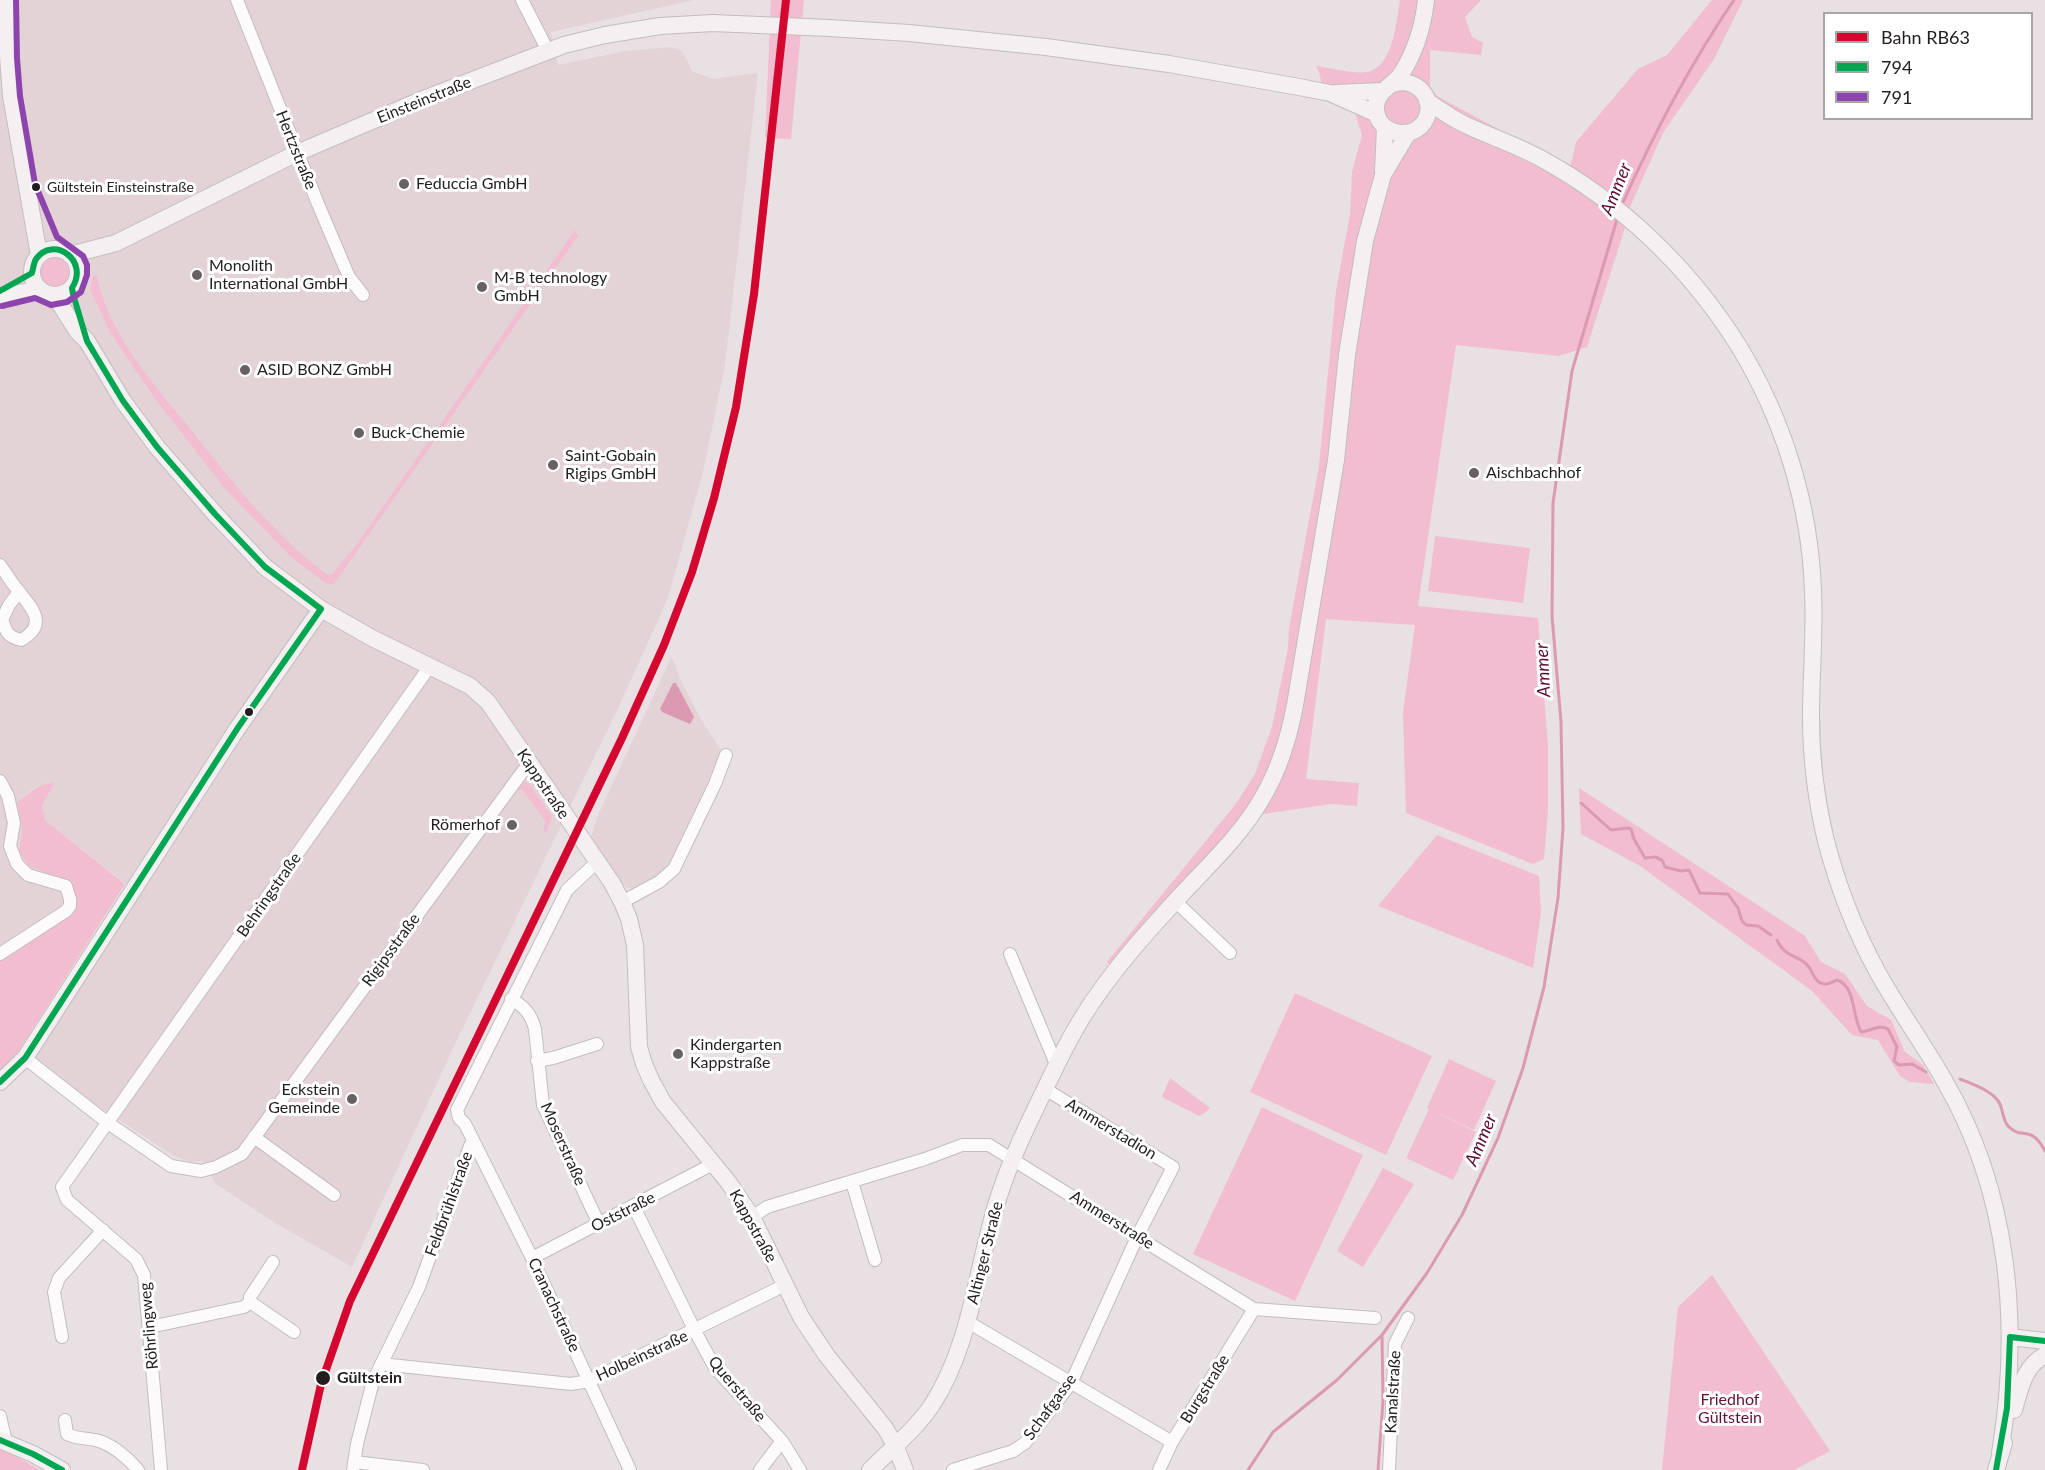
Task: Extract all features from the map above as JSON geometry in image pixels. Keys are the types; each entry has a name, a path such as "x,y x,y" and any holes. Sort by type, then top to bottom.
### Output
{"street":[{"path":"7,0 6,30 11,96 39,255"},
{"name":"Hertzstraße","path":"237,0 349,277 363,295"},
{"path":"522,0 548,51"},
{"path":"1418,87 1417,45 1426,0"},
{"name":"Einsteinstraße","path":"78,271 103,255 116,243 297,153 421,100 548,51 594,37 637,29 696,23 815,27 919,34 1089,53 1204,70 1330,93"},
{"path":"1383,175 1381,121 1376,104 1403,71 1417,45"},
{"path":"1330,93 1388,87 1406,82 1418,87 1424,93 1428,111 1383,175"},
{"path":"1330,93 1381,121 1394,133 1464,125"},
{"path":"1427,101 1464,125 1536,156 1601,196 1632,221 1685,274 1717,315 1754,374 1784,440 1802,507 1811,561 1814,610 1812,754 1826,840 1841,892 1861,941 1886,987 1950,1090 1982,1162 1992,1196 2008,1291 2010,1345 2007,1408 1996,1470"},
{"name":"Altinger Straße","path":"870,1470 915,1426 932,1404 951,1368 968,1322 998,1200 1012,1158 1056,1064 1080,1021 1113,973 1230,842 1255,810 1286,746 1295,705 1336,460 1347,355 1359,272 1368,228 1383,175"},
{"path":"30,197 47,236 76,262 78,271 77,280 64,294 55,296 46,294 33,282 33,263 46,250 63,252"},
{"name":"Einsteinstraße","path":"63,252 116,243"},
{"path":"0,291 32,273"},
{"name":"Kappstraße","path":"72,288 87,341"},
{"path":"0,297 39,289"},
{"name":"Kappstraße","path":"55,296 77,331 87,341 123,401 157,447 265,567 321,609 372,638 470,686 488,702 622,902 635,945 639,1047 644,1064 663,1102 729,1183 752,1217 801,1317 827,1356 885,1428 905,1470"},
{"path":"0,565 19,592"},
{"path":"0,1082 25,1058 237,729 321,609"},
{"name":"Behringstraße","path":"108,1124 430,666"},
{"path":"622,902 659,882 679,862 726,755"},
{"name":"Rigipsstraße","path":"25,1058 108,1124 171,1166 201,1171 216,1167 242,1154 524,771 531,766"},
{"path":"0,781 8,796 14,823 10,846 17,864 28,875 66,886 70,906 66,911 0,954"},
{"name":"Feldbrühlstraße","path":"354,1466 368,1396 419,1287 473,1142 465,1124 459,1118 457,1107 567,890 597,862"},
{"path":"1175,901 1230,953"},
{"path":"1010,954 1056,1064"},
{"name":"Moserstraße","path":"511,999 532,1018 543,1105 599,1224"},
{"path":"537,1061 597,1044"},
{"name":"Ammerstadion","path":"1045,1089 1173,1167 1138,1236"},
{"name":"Röhrlingweg","path":"108,1124 62,1188 67,1200 136,1259 144,1275 161,1470"},
{"path":"254,1137 334,1195"},
{"name":"Cranachstraße","path":"473,1142 532,1258 630,1470"},
{"name":"Ammerstraße","path":"752,1217 767,1207 925,1159 962,1145 989,1145 1254,1309 1375,1318"},
{"name":"Oststraße","path":"532,1258 713,1164"},
{"path":"852,1182 875,1260"},
{"name":"Querstraße","path":"634,1207 694,1331 715,1368 782,1441 800,1470"},
{"path":"62,1337 54,1292 59,1278 103,1230"},
{"name":"Schafgasse","path":"953,1470 1013,1451 1025,1443 1071,1383 1138,1236"},
{"path":"150,1327 244,1307 250,1302 250,1297 273,1262"},
{"name":"Holbeinstraße","path":"381,1364 571,1384 590,1381 785,1285"},
{"path":"250,1302 294,1332"},
{"name":"Burgstraße","path":"1159,1470 1172,1442 1254,1309"},
{"name":"Kanalstraße","path":"1389,1470 1395,1344 1408,1318"},
{"path":"968,1322 1172,1442"},
{"path":"2010,1345 2045,1341"},
{"path":"2010,1345 2045,1354"},
{"path":"2000,1453 2027,1372 2045,1354"},
{"path":"0,1416 3,1441 62,1470"},
{"path":"65,1420 67,1434 72,1437 99,1440 131,1461 138,1470"},
{"path":"760,1470 782,1441"},
{"path":"354,1466 423,1470"}],"shaded area":[{"path":"0,0 694,0 551,32 558,65 626,51 672,47 682,51 692,71 713,79 758,73 725,365 703,472 668,598 622,700 456,1042 352,1267 277,1224 216,1184 202,1161 191,1162 174,1156 93,1103 36,1061 36,1051 139,894 45,820 42,807 55,782 37,786 17,802 22,829 19,851 68,881 76,909 0,960"},
{"path":"671,658 702,721 722,752 669,864 663,873 647,884 633,889 626,887 620,881 589,842 599,813"},
{"path":"673,683 676,683 694,717 690,724 660,709"}],"green space":[{"path":"771,0 804,0 791,139 765,138"},
{"path":"1400,0 1481,0 1465,17 1472,37 1483,43 1481,55 1430,50 1430,86 1437,96 1570,168 1576,142 1638,69 1667,55 1712,0 1743,0 1714,59 1663,133 1630,207 1587,347 1559,356 1456,345 1418,606 1538,618 1548,746 1548,811 1544,859 1533,864 1406,813 1403,712 1415,625 1326,619 1306,779 1359,783 1357,806 1331,804 1263,814 1117,973 1107,962 1235,805 1255,774 1272,727 1319,466 1336,291 1350,214 1352,172 1362,135 1354,110 1325,99 1316,66 1355,72 1367,72 1376,68 1383,62 1392,42"},
{"path":"575,230 578,236 334,584 327,584 291,557 227,491 156,400 111,334 90,290 93,275 97,275 110,315 120,335 146,374 253,505 289,542 328,575 332,574 357,544"},
{"path":"55,256 66,261 71,272 66,283 55,288 44,283 39,272 44,261"},
{"path":"1435,536 1530,548 1523,603 1428,591"},
{"path":"55,782 42,806 45,820 125,884 18,1052 0,1072 0,960 76,909 68,881 29,866 19,851 22,829 17,802 39,786"},
{"path":"528,782 552,817 546,833 543,827 546,822 522,789 515,791 521,783"},
{"path":"1579,788 1805,936 1821,962 1845,974 1867,1006 1891,1020 1905,1052 1923,1065 1934,1084 1910,1082 1900,1076 1878,1040 1852,1035 1811,990 1640,866 1581,834"},
{"path":"1437,835 1539,876 1541,913 1533,968 1378,906"},
{"path":"1295,993 1432,1056 1386,1155 1250,1092"},
{"path":"1449,1059 1496,1081 1474,1130 1430,1109 1476,1132 1453,1180 1406,1158"},
{"path":"1170,1078 1210,1108 1199,1116 1162,1097"},
{"path":"1262,1107 1363,1155 1295,1301 1193,1254"},
{"path":"1383,1168 1414,1184 1363,1267 1337,1251"},
{"name":"Friedhof Gültstein","path":"1712,1275 1830,1451 1794,1470 1662,1470 1678,1307"},
{"path":"0,1447 40,1470 0,1470"}],"waterway":[{"name":"Ammer","path":"1621,207 1673,101 1734,0"},
{"name":"Ammer","path":"1248,1470 1273,1432 1337,1380 1382,1335 1427,1273 1462,1215 1498,1138 1523,1068 1544,987 1558,898 1563,828 1561,722 1552,616 1553,503 1572,371 1618,216"},
{"path":"1581,803 1611,830 1631,829 1645,858 1655,857 1662,860 1665,867 1681,871 1689,870 1700,893 1728,894 1746,925 1758,926 1771,935"},
{"path":"1777,940 1785,951 1809,967 1818,982 1826,984 1837,980 1843,983 1851,995 1861,1032 1878,1027 1888,1029 1897,1047 1894,1061 1899,1065 1912,1064 1926,1072"},
{"path":"1960,1079 1993,1095 2000,1104 2008,1126 2013,1130 2035,1137 2045,1151"},
{"name":"Ammer","path":"1378,1470 1383,1401 1382,1335"}],"rail line":[{"name":"RB63","path":"302,1470 321,1384 350,1301 622,738 664,645 692,572 714,498 736,407 754,294 786,0"}],"transit line":[{"name":"791","path":"2,306 35,298 51,305 67,302 81,292 87,275 87,265 83,256 57,237 35,184 20,96 16,0"},
{"name":"794","path":"0,291 32,273 35,260 43,252 51,249 67,254 73,260 76,268 76,278 72,288 87,341 123,401 157,447 265,567 321,609"},
{"name":"794","path":"0,1082 25,1058 237,729 321,609"},
{"name":"794","path":"1996,1470 2007,1408 2010,1337 2045,1341"},
{"name":"794","path":"0,1440 62,1470"}],"place":[{"name":"Feduccia GmbH","path":"404,184"},
{"name":"Gültstein Einsteinstraße","path":"36,187"},
{"name":"Monolith International GmbH","path":"197,275"},
{"name":"M-B technology GmbH","path":"482,287"},
{"name":"ASID BONZ GmbH","path":"245,370"},
{"name":"Buck-Chemie","path":"359,433"},
{"name":"Saint-Gobain Rigips GmbH","path":"553,465"},
{"name":"Aischbachhof","path":"1474,473"},
{"name":"Römerhof","path":"512,825"},
{"name":"Kindergarten Kappstraße","path":"678,1054"},
{"name":"Eckstein Gemeinde","path":"352,1099"},
{"name":"Gültstein","path":"323,1378"}]}
